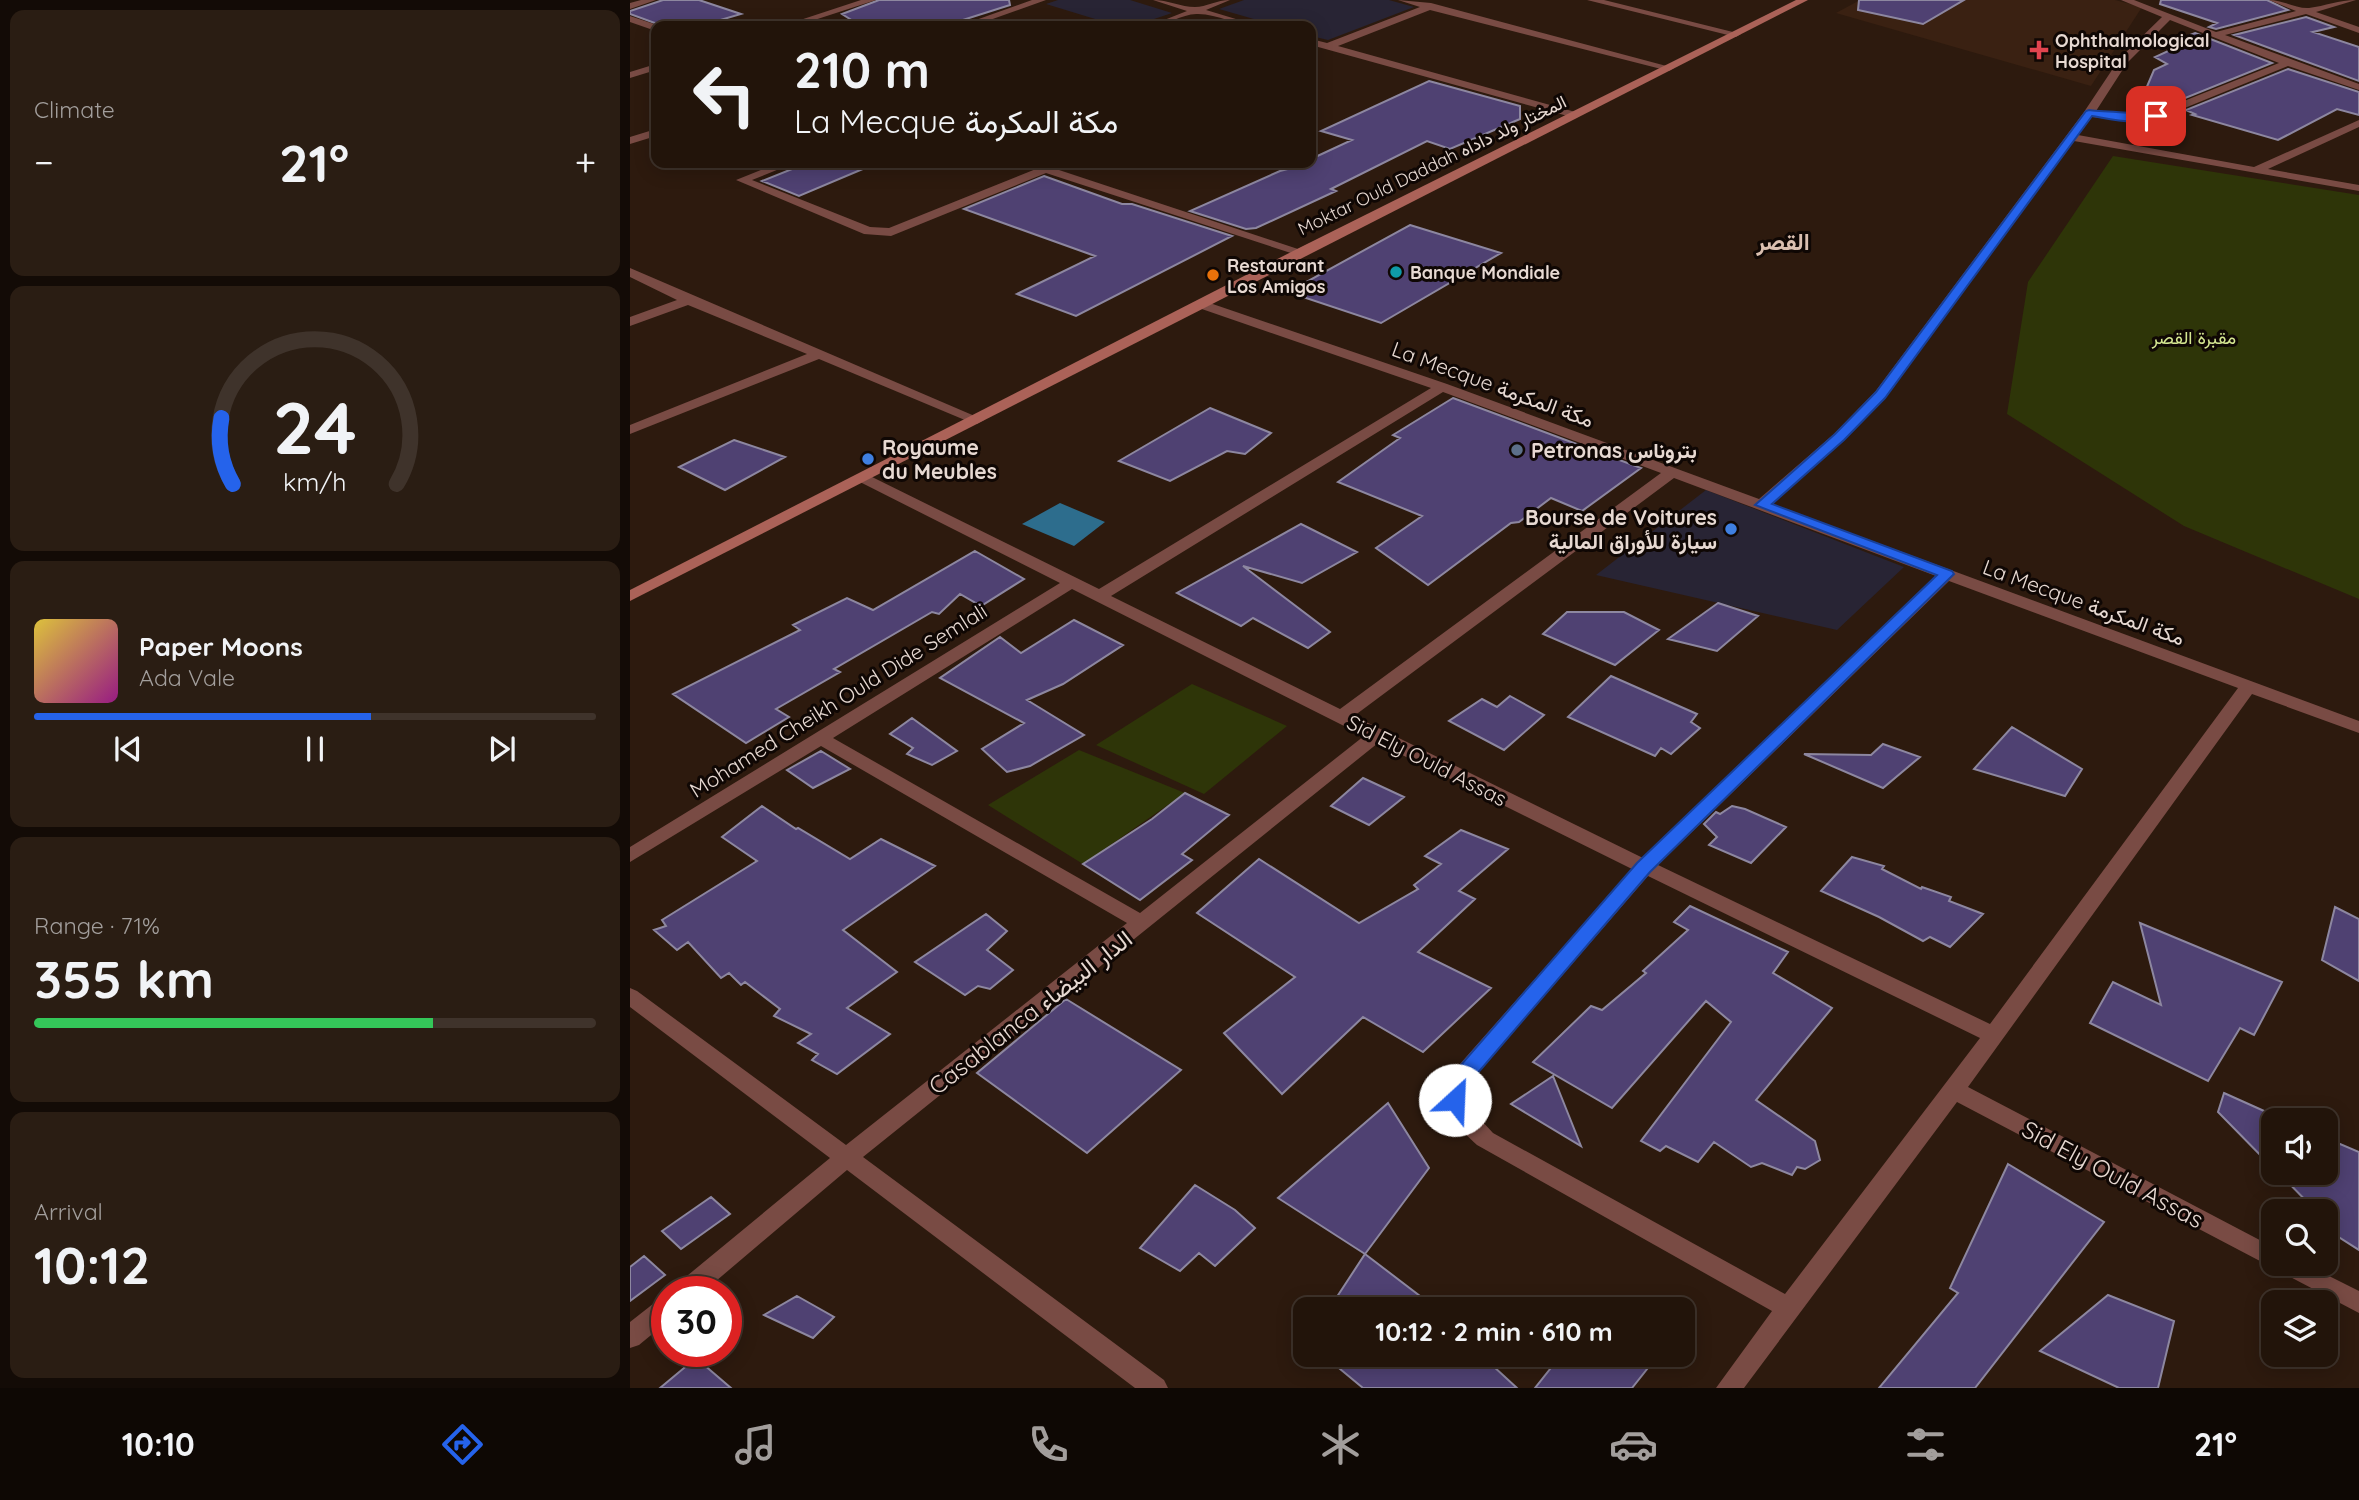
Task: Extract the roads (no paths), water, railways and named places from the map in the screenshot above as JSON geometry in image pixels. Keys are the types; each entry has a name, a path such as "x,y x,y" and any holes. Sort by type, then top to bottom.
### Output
{"main road":[{"name":"Moktar Ould Daddah المختار ولد داداه","path":"630,596 1301,252 1803,0"}],"street":[{"path":"630,6 651,0"},
{"path":"979,21 1041,0"},
{"path":"1158,0 1236,21"},
{"path":"1167,21 1225,0"},
{"path":"1403,0 1669,68"},
{"path":"1316,52 1445,0"},
{"path":"2126,0 2288,63 2359,87"},
{"path":"2274,0 2359,30"},
{"path":"2218,34 2351,0"},
{"path":"802,21 861,1"},
{"path":"1600,1 1736,34"},
{"path":"1762,505 1839,437 1880,395 2089,113 2101,88 2114,71 2169,16"},
{"path":"630,19 651,26"},
{"path":"1316,43 1575,115"},
{"path":"2089,113 2124,118 2156,116 2288,63"},
{"path":"630,75 651,69"},
{"path":"2257,170 2359,123"},
{"path":"630,141 651,134"},
{"path":"2070,137 2154,154 2359,188"},
{"path":"774,168 742,180 868,231 891,232 1046,168"},
{"path":"1067,168 1301,252"},
{"path":"630,272 688,300 977,420"},
{"path":"630,323 688,300"},
{"name":"La Mecque مكة المكرمة","path":"1201,304 1442,387 2359,727"},
{"path":"630,430 817,355"},
{"path":"1098,597 1442,387"},
{"path":"1341,717 1673,472"},
{"name":"Sid Ely Ould Assas","path":"863,478 1644,868 1994,1035"},
{"path":"1788,1308 1485,1139 1461,1117 1455,1100 1460,1079 1644,868 1947,574"},
{"name":"Mohamed Cheikh Ould Dide Semlali","path":"630,856 1071,583"},
{"path":"1729,1388 1954,1090 2249,685"},
{"name":"Casablanca الدار البيضاء","path":"704,1276 847,1157 1377,735"},
{"path":"820,737 1142,923"},
{"path":"630,996 1155,1388"},
{"name":"Sid Ely Ould Assas","path":"1954,1090 2261,1252"},
{"path":"2307,1276 2359,1303"},
{"path":"630,1337 651,1320"}],"water":[{"path":"1060,503 1105,522 1074,546 1022,524"}],"place":[{"name":"Ophthalmological Hospital","path":"2039,50"},
{"name":"Banque Mondiale","path":"1396,272"},
{"name":"Restaurant Los Amigos","path":"1213,275"},
{"name":"Petronas بتروناس","path":"1517,450"},
{"name":"Royaume du Meubles","path":"868,459"},
{"name":"Bourse de Voitures سيارة للأوراق المالية","path":"1731,529"}],"district":[{"name":"القصر","path":"1783,241"}],"park label":[{"name":"مقبرة القصر","path":"2194,337"}]}
